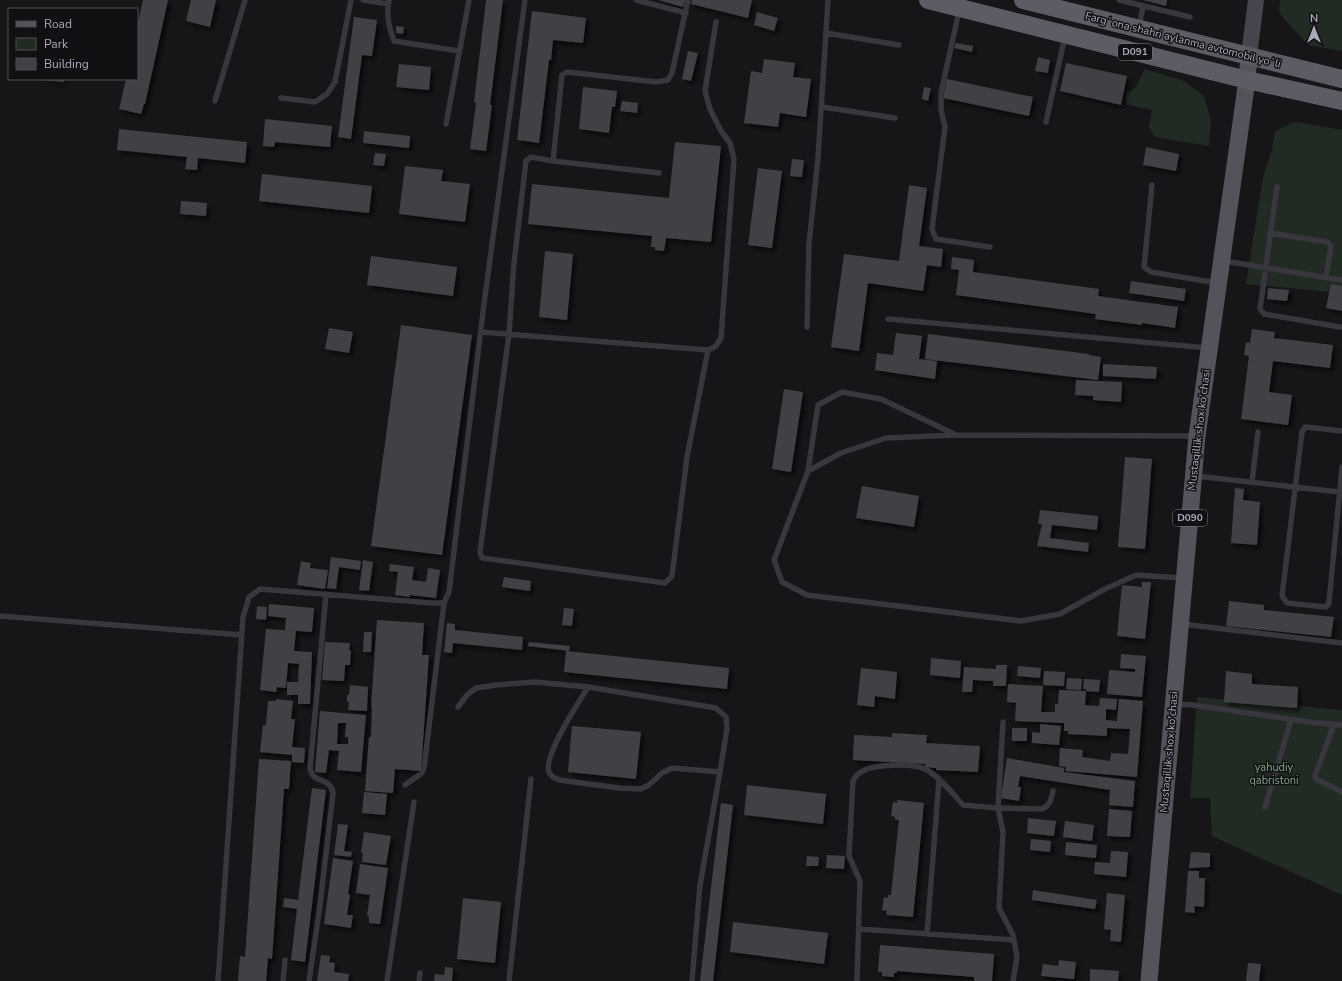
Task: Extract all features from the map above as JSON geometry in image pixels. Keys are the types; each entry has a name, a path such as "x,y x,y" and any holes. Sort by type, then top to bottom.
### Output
{"highway":[{"name":"Fargʻona shahri aylanma avtomobil yoʻli","path":"928,0 1247,80 1342,101"},
{"name":"Fargʻona shahri aylanma avtomobil yoʻli","path":"1023,0 1342,79"}],"main road":[{"name":"Mustaqillik shox ko'chasi","path":"1149,981 1197,436 1247,80 1256,0"}],"lane":[{"path":"215,101 245,0"},
{"path":"280,98 315,102 327,94 335,82 351,0"},
{"path":"363,0 389,2 387,11 389,27 394,41 459,51"},
{"path":"446,124 469,0"},
{"path":"405,785 422,773 424,768 444,603 449,592 481,332 525,0"},
{"path":"636,0 686,13"},
{"path":"553,161 562,75 568,72 656,82 668,80 672,73 688,0"},
{"path":"807,327 809,244 822,107 828,0"},
{"path":"1119,0 1190,17"},
{"path":"1138,29 1143,6"},
{"path":"960,8 941,93 941,110 945,127 932,229 936,239 990,247"},
{"path":"481,332 708,350 716,346 721,338 734,159 730,143 718,126 710,109 705,92 716,22"},
{"path":"826,32 899,44"},
{"path":"1046,122 1065,34"},
{"path":"822,107 895,118"},
{"path":"659,173 553,161 531,157 526,161 514,263 509,334 480,552 482,558 665,583 672,576 687,457 708,350"},
{"path":"1152,185 1144,267 1151,272 1219,283"},
{"path":"1277,188 1260,309 1264,314 1340,327"},
{"path":"1270,233 1327,242 1331,246 1326,277"},
{"path":"1222,261 1342,280"},
{"path":"888,319 1209,348"},
{"path":"956,435 881,399 842,392 818,405 808,471 774,560 782,582 807,595 1021,621 1060,614 1105,589 1136,575 1185,578"},
{"path":"1342,431 1305,427 1302,432 1282,596 1287,603 1326,607 1329,603 1342,467"},
{"path":"1252,482 1258,432"},
{"path":"808,471 840,453 886,438 956,435 1197,436"},
{"path":"1194,476 1339,492"},
{"path":"218,981 243,617 249,597 260,589 444,603"},
{"path":"309,981 320,905 333,793 329,785 311,774 310,768 326,594"},
{"path":"0,616 242,635"},
{"path":"1180,624 1342,643"},
{"path":"458,707 467,695 476,688 535,682 588,687 716,708 726,717 727,728 700,886 692,981"},
{"path":"588,687 555,744 549,762 548,771 552,776 559,780 619,788 641,789 649,785 662,773 672,768 720,772"},
{"path":"1174,704 1194,705 1291,720 1342,725"},
{"path":"1266,807 1291,720"},
{"path":"1003,722 998,808 1004,832 999,908 1013,934 1017,957 1014,981"},
{"path":"1334,724 1315,776 1316,779 1342,792"},
{"path":"856,981 860,882 849,856 853,781 856,776 864,770 873,768 904,766 918,767 926,770 939,780 963,805 998,808 1042,809 1050,803 1053,791"},
{"path":"509,981 531,778"},
{"path":"927,934 939,780"},
{"path":"387,981 414,802"},
{"path":"859,929 1014,940"},
{"path":"283,981 285,960"},
{"path":"419,981 420,974"}],"green space":[{"path":"1280,0 1342,0 1342,51 1308,45 1279,13"},
{"path":"1145,69 1184,81 1204,96 1211,121 1209,146 1155,137 1149,127 1152,110 1125,104 1127,92 1132,91 1137,86"},
{"path":"1295,122 1342,130 1342,293 1246,284 1263,177 1272,150 1275,131"},
{"name":"yahudiy qabristoni","path":"1197,697 1342,710 1342,895 1212,836 1210,798 1190,798"}],"building":[{"path":"143,0 168,0 145,104 141,114 119,109 126,80 138,80 138,22"},
{"path":"191,0 216,0 210,27 186,21"},
{"path":"486,0 503,0 486,151 470,149"},
{"path":"658,0 685,0 683,7"},
{"path":"692,0 752,0 748,18 691,4"},
{"path":"1143,0 1167,0 1166,6"},
{"path":"532,11 586,18 583,43 553,40 551,60 549,60 539,143 517,140"},
{"path":"757,12 778,18 774,31 754,25"},
{"path":"354,17 377,20 372,56 362,55 351,139 338,137"},
{"path":"396,26 404,27 403,34 396,33"},
{"path":"956,43 973,46 972,52 954,48"},
{"path":"688,51 698,53 691,81 682,79"},
{"path":"1038,57 1050,60 1048,73 1035,71"},
{"path":"764,59 795,63 793,77 811,79 806,117 780,113 778,127 744,123 751,71 762,73"},
{"path":"1066,63 1127,76 1121,105 1060,91"},
{"path":"399,64 431,67 429,90 396,87"},
{"path":"947,79 1033,97 1029,116 943,98"},
{"path":"45,80 64,80 64,82"},
{"path":"583,87 617,91 615,107 612,107 609,133 579,129"},
{"path":"924,87 931,88 928,101 922,99"},
{"path":"622,101 638,103 637,113 620,111"},
{"path":"265,119 332,126 330,147 275,142 274,147 263,146"},
{"path":"119,129 247,142 245,163 198,158 197,170 185,169 187,157 117,150"},
{"path":"364,131 410,136 409,148 363,143"},
{"path":"675,142 721,146 711,242 666,238 664,251 655,250 655,247 651,247 652,236 528,224 532,184 669,198"},
{"path":"1146,147 1179,154 1176,171 1143,165"},
{"path":"375,153 386,154 384,166 373,165"},
{"path":"792,159 804,160 802,177 790,176"},
{"path":"405,166 443,170 441,181 470,184 465,222 399,214"},
{"path":"758,168 782,171 772,248 748,245"},
{"path":"262,174 372,186 369,213 259,201"},
{"path":"909,185 927,188 919,246 943,249 941,267 927,265 923,291 868,283 859,351 831,347 844,254 899,261"},
{"path":"181,201 207,203 206,216 180,214"},
{"path":"545,251 573,254 567,320 539,317"},
{"path":"371,256 457,267 453,296 367,285"},
{"path":"952,257 974,260 973,272 1099,289 1098,296 1178,307 1175,328 1142,323 1142,325 1095,319 1096,314 956,295 959,270 951,269"},
{"path":"1131,281 1186,289 1184,301 1129,293"},
{"path":"1331,284 1342,286 1342,311 1326,308"},
{"path":"1268,288 1289,290 1287,301 1267,299"},
{"path":"401,325 472,335 442,555 371,546"},
{"path":"329,328 353,332 349,353 325,349"},
{"path":"1252,329 1275,332 1274,338 1333,345 1330,368 1273,361 1269,392 1292,395 1288,425 1241,419 1249,356 1244,355 1246,342 1250,343"},
{"path":"896,333 922,336 919,359 937,361 935,379 875,370 877,353 893,355"},
{"path":"928,334 1089,354 1101,357 1098,380 925,359"},
{"path":"1103,364 1157,367 1156,379 1103,376"},
{"path":"1076,380 1122,382 1121,402 1093,400 1093,396 1075,395"},
{"path":"784,389 803,392 791,472 772,469"},
{"path":"1125,457 1152,459 1145,549 1118,547"},
{"path":"862,486 919,496 914,527 856,518"},
{"path":"1235,488 1244,489 1243,500 1260,502 1257,545 1231,543"},
{"path":"1040,510 1098,516 1097,530 1052,525 1050,538 1089,543 1088,552 1037,546 1042,524 1038,524"},
{"path":"331,557 361,561 360,570 339,567 336,589 327,588"},
{"path":"363,560 373,562 369,591 359,590"},
{"path":"301,561 311,563 310,568 328,570 325,589 297,585"},
{"path":"390,564 414,567 412,580 426,582 428,568 440,570 436,598 395,595 398,572 389,571"},
{"path":"504,577 531,581 530,591 502,587"},
{"path":"1142,582 1151,582 1145,639 1117,636 1122,585 1142,587"},
{"path":"1229,601 1264,605 1264,610 1334,617 1331,637 1226,626"},
{"path":"269,604 314,608 312,632 285,630 286,618 268,616"},
{"path":"257,606 267,607 266,620 256,619"},
{"path":"564,608 574,609 572,626 562,625"},
{"path":"377,620 424,623 422,655 429,655 421,771 395,769 393,793 365,791 369,737 371,737 371,707"},
{"path":"447,623 455,624 455,630 523,637 522,650 453,643 452,653 444,652"},
{"path":"266,629 296,631 294,651 312,652 310,704 298,704 298,695 287,695 287,682 298,682 299,664 288,663 286,688 277,687 276,692 260,690"},
{"path":"364,632 372,632 371,652 363,652"},
{"path":"325,642 350,643 350,665 345,665 344,681 322,680"},
{"path":"529,642 570,646 569,651 528,646"},
{"path":"566,651 729,668 727,689 564,672"},
{"path":"1121,654 1146,656 1142,697 1107,694 1109,670 1135,672 1135,669 1120,668"},
{"path":"931,658 961,661 960,678 930,675"},
{"path":"996,665 1007,665 1006,686 993,686 993,681 973,680 972,692 962,692 964,667 996,669"},
{"path":"1018,666 1041,668 1040,678 1017,676"},
{"path":"861,668 897,672 895,699 875,696 874,707 857,705"},
{"path":"1044,671 1065,672 1064,686 1043,685"},
{"path":"1226,671 1252,674 1252,684 1298,687 1297,708 1224,702"},
{"path":"1067,678 1082,679 1081,690 1066,689"},
{"path":"1084,679 1100,680 1099,692 1086,691 1086,689 1083,689"},
{"path":"1008,684 1043,686 1041,712 1055,712 1055,704 1058,704 1059,690 1086,691 1085,705 1099,706 1100,698 1117,699 1116,710 1106,709 1106,720 1117,721 1119,699 1143,701 1137,777 1065,771 1066,767 1059,766 1060,748 1083,750 1082,757 1110,761 1111,753 1128,754 1130,729 1107,728 1107,736 1068,734 1068,731 1064,731 1064,723 1015,721 1016,703 1007,702"},
{"path":"350,685 368,687 367,711 348,710 349,702 347,702 347,695 349,695"},
{"path":"276,699 293,701 291,719 295,719 292,747 305,748 304,763 292,762 292,755 260,752 263,725 266,725 268,701 276,701"},
{"path":"320,711 366,715 361,772 337,770 339,751 329,750 326,773 315,772","holes":["338,723 346,723 345,737 348,737 348,744 337,744"]},
{"path":"1040,724 1061,726 1059,745 1032,743 1032,732 1040,733"},
{"path":"572,726 641,732 636,779 568,772"},
{"path":"1012,728 1027,728 1027,741 1012,741"},
{"path":"892,733 927,735 926,743 980,746 978,772 936,770 936,768 925,767 925,764 853,760 854,735 892,737"},
{"path":"1007,758 1064,768 1064,772 1135,781 1133,807 1109,805 1110,790 1020,776 1018,787 1021,787 1019,801 1001,798"},
{"path":"259,759 291,761 289,789 284,789 272,959 268,958 266,981 238,981 240,956 245,957"},
{"path":"747,785 826,794 823,824 744,815"},
{"path":"312,788 326,790 305,962 291,960 297,909 283,907 284,898 298,900"},
{"path":"364,792 387,794 385,815 362,813"},
{"path":"897,800 924,803 913,917 886,915 887,911 882,910 884,897 888,898 888,895 891,895 899,820 895,820 895,817 891,816 893,802 897,803"},
{"path":"721,803 733,805 713,981 700,981"},
{"path":"1109,809 1132,811 1130,837 1107,836"},
{"path":"1028,818 1056,821 1054,836 1027,833"},
{"path":"1065,821 1094,825 1092,841 1063,837"},
{"path":"338,824 348,825 344,851 352,852 351,857 334,855"},
{"path":"364,832 391,836 386,865 362,862 363,853 361,853"},
{"path":"1031,839 1051,841 1050,852 1030,850"},
{"path":"1066,842 1097,845 1096,858 1065,855"},
{"path":"1111,851 1128,852 1126,877 1094,874 1095,862 1110,863"},
{"path":"1191,852 1210,853 1210,867 1189,868"},
{"path":"827,855 845,856 844,869 826,868"},
{"path":"807,856 819,857 818,866 806,866"},
{"path":"333,858 353,861 348,894 350,895 347,915 353,915 351,928 324,924"},
{"path":"360,864 388,868 380,924 369,923 369,917 367,916 370,895 356,893"},
{"path":"1188,871 1199,871 1199,878 1205,878 1204,907 1194,906 1195,913 1185,912"},
{"path":"1033,890 1097,900 1095,909 1032,900"},
{"path":"1107,893 1125,895 1121,942 1110,941 1111,930 1104,929"},
{"path":"463,898 501,902 495,963 457,959"},
{"path":"733,922 828,933 824,964 730,952"},
{"path":"880,945 994,954 992,981 974,981 974,977 897,971 897,973 894,973 894,977 882,976 882,972 878,972"},
{"path":"321,955 330,956 329,962 335,963 334,972 349,974 348,981 317,981"},
{"path":"1059,960 1076,962 1074,979 1041,976 1043,964 1058,966"},
{"path":"1248,963 1261,964 1259,981 1246,981"},
{"path":"445,967 453,968 452,981 434,981 435,974 444,975"},
{"path":"1090,969 1119,971 1118,981 1090,981"}]}
